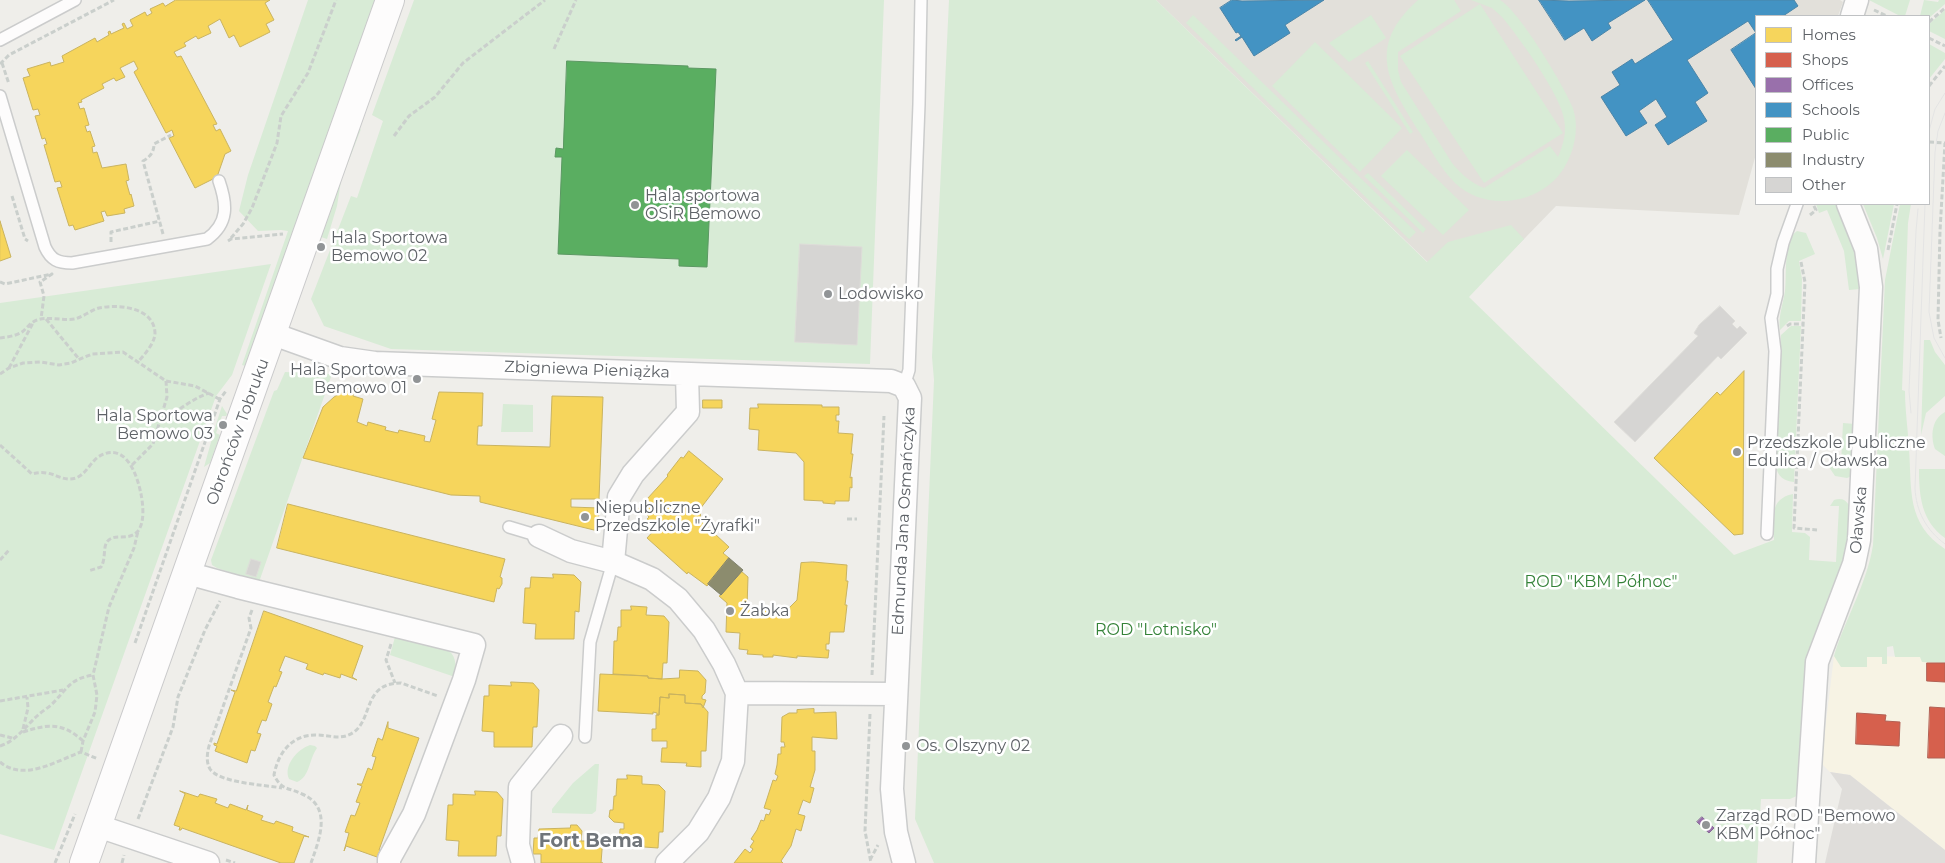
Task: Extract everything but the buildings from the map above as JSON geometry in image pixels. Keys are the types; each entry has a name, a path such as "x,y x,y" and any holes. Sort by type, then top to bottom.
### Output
{"street":[{"name":"Obrońców Tobruku","path":"84,863 390,0"},
{"path":"1852,15 1857,0"},
{"name":"Oławska","path":"1804,863 1817,662 1854,564 1859,540 1871,279 1866,249 1848,205"},
{"name":"Zbigniewa Pieniążka","path":"272,334 340,358 375,363 891,381 904,386"},
{"path":"613,562 619,497 634,474 688,412 687,374"},
{"name":"Edmunda Jana Osmańczyka","path":"904,386 910,398 892,789 896,832 904,863"},
{"path":"539,536 571,551 613,562 652,579 678,599 704,630 724,664 737,693 733,761 719,798 698,832 667,863"},
{"path":"187,573 228,585 474,645 414,814 389,863"},
{"path":"737,693 896,694"},
{"path":"523,863 518,845 520,787 561,736"},
{"path":"98,826 208,863"}],"lane":[{"path":"0,40 75,0"},
{"name":"Edmunda Jana Osmańczyka","path":"904,386 909,370 921,0"},
{"path":"0,96 45,247 53,259 63,263 207,239 221,226 224,216 225,198 220,181"},
{"path":"1767,534 1775,351 1772,318 1777,294 1777,270 1783,243 1797,205"},
{"path":"509,527 539,536"},
{"path":"585,737 590,642 613,562"}],"path":[{"path":"12,93 1,64 9,55 114,0"},
{"path":"226,243 243,224 252,208 277,143 281,116 308,73 336,0"},
{"path":"394,136 409,116 435,97 463,63 545,0"},
{"path":"554,49 576,0"},
{"path":"1930,21 1945,8"},
{"path":"1930,38 1945,46"},
{"path":"1930,85 1945,66"},
{"path":"167,246 143,161 154,150 154,144 170,135"},
{"path":"1930,142 1945,143 1938,301 1938,320 1941,338"},
{"path":"1887,252 1897,205"},
{"path":"103,244 111,243 111,232 160,222"},
{"path":"231,238 279,235"},
{"path":"1801,262 1805,282 1794,528 1817,530"},
{"path":"0,282 5,284 52,274 40,282 44,296 41,319"},
{"path":"0,338 20,333 34,321 41,319 60,320 76,318 98,308 121,306 143,312 151,320 155,334 149,349 138,362"},
{"path":"46,318 79,359"},
{"path":"9,368 34,321"},
{"path":"0,374 9,368 23,363 41,362 59,365 92,354 123,352 166,381 195,386 220,399 225,407"},
{"path":"132,465 153,444 167,397 166,381"},
{"path":"151,594 220,399 230,384"},
{"path":"161,421 180,410 196,397 209,393"},
{"path":"871,863 865,831 884,416"},
{"path":"0,444 32,474 48,472 66,479 77,477 100,456 119,454 132,465 139,485 142,501 141,522 134,548 109,607 93,675 97,695 95,712 83,741 81,752"},
{"path":"193,477 200,472"},
{"path":"847,519 857,519"},
{"path":"88,571 101,567 105,561 105,544 109,539 130,536 138,531"},
{"path":"0,560 9,550"},
{"path":"131,837 173,727 178,697 205,630 228,585"},
{"path":"254,604 248,618 251,628 206,758 210,770 217,775 230,780 282,788 303,794 309,798 321,817 322,830 311,863"},
{"path":"0,746 22,732 54,702 69,684 82,677 93,675"},
{"path":"282,788 274,775 281,752 302,737 316,735 339,738 356,731 376,692 384,687 401,683 455,702"},
{"path":"0,701 64,690"},
{"path":"22,732 26,721 27,697"},
{"path":"22,732 42,726 60,726 74,733 83,741"},
{"path":"0,735 13,738"},
{"path":"0,762 7,767 24,771 47,766 81,752 98,759"}],"shaded area":[{"path":"1156,0 1840,0 1843,2 1838,15 1755,15 1755,158 1739,215 1556,206 1466,299"},
{"path":"1834,656 1945,657 1945,850 1850,775 1830,772 1821,763"},
{"path":"1830,772 1850,775 1945,850 1945,863 1825,863 1842,789"}],"green space":[{"path":"308,0 379,0 249,367 242,365 288,231 258,231 239,211 248,175"},
{"path":"414,0 884,0 870,364 391,349 324,326 311,299 351,196 357,198 383,121 372,115"},
{"path":"949,0 1156,0 1427,262 1448,242 1511,225 1524,239 1469,297 1734,555 1774,540 1773,518 1776,505 1779,500 1793,494 1792,532 1805,533 1810,537 1809,560 1836,562 1839,506 1830,506 1834,500 1838,499 1847,502 1853,516 1801,794 1790,799 1761,799 1757,863 934,863 915,819 934,380 932,357"},
{"path":"1418,0 1454,0 1461,11 1398,52 1398,70 1401,82 1452,163 1466,178 1484,188 1550,146 1558,157 1564,139 1565,124 1561,109 1548,82 1509,26 1492,8 1471,0 1500,0 1518,18 1540,49 1572,106 1576,122 1575,138 1568,161 1554,180 1542,190 1513,200 1497,201 1482,198 1468,192 1455,183 1436,159 1399,98 1388,66 1387,50 1392,34 1402,17"},
{"path":"1869,0 1910,0 1905,15 1898,15"},
{"path":"1924,0 1938,2 1939,0 1945,0 1945,4 1930,17 1930,15 1920,15"},
{"path":"1480,4 1563,133 1484,183 1400,56"},
{"path":"1945,10 1945,39 1930,32 1930,23"},
{"path":"1193,15 1416,232 1409,239 1186,23"},
{"path":"1371,15 1386,38 1349,62 1329,43"},
{"path":"1315,42 1402,128 1360,172 1272,86"},
{"path":"1930,45 1945,53 1945,59 1930,78"},
{"path":"1368,61 1413,132 1410,134 1365,63"},
{"path":"361,129 341,181 337,206 327,239 318,236 352,134"},
{"path":"1407,150 1469,210 1443,235 1381,176"},
{"path":"1368,173 1426,229 1423,233 1364,176"},
{"path":"1816,205 1840,205 1861,268 1860,289 1849,290 1844,251 1827,210 1819,213"},
{"path":"1863,205 1894,205 1883,259 1877,238"},
{"path":"1900,205 1911,205 1908,223 1902,390 1905,391 1913,505 1923,528 1932,539 1945,549 1945,663 1922,662 1920,657 1895,657 1893,646 1887,647 1887,664 1882,664 1882,657 1867,657 1867,667 1841,667 1834,656 1866,574 1873,545 1885,280"},
{"path":"1797,231 1806,233 1815,254 1799,261 1802,279 1801,321 1789,321 1780,330 1780,315 1785,291 1786,259 1790,242"},
{"path":"271,264 232,375 216,396 54,850 0,834 0,303"},
{"path":"1791,326 1801,326 1794,482 1782,477 1778,473 1776,466 1781,335"},
{"path":"1924,340 1930,340 1935,352 1945,365 1945,396 1926,413 1921,435"},
{"path":"285,372 332,374 259,582 217,568 212,565 211,560 274,391 277,390"},
{"path":"503,404 533,405 533,432 501,432"},
{"path":"222,406 227,414 222,416 216,433 220,435 210,463 204,467 215,429"},
{"path":"1945,412 1945,456 1935,449 1933,428 1937,419"},
{"path":"1843,423 1855,424 1852,476 1847,478 1835,476 1827,464 1841,465"},
{"path":"1919,469 1945,469 1945,538 1926,516 1921,498"},
{"path":"395,637 431,644 449,651 455,660 455,677 390,655"},
{"path":"310,745 317,748 307,772 297,782 289,779 288,768 293,758"},
{"path":"595,764 599,764 596,811 592,814 552,813 552,809 573,783"}],"tram line":[{"path":"1930,127 1935,109 1945,93"},
{"path":"1945,113 1938,131 1935,152 1929,312 1934,338 1945,358"},
{"path":"1925,205 1915,488 1917,504 1923,519 1932,533 1945,544"},
{"path":"1911,413 1909,391 1918,209"}],"place":[{"name":"Hala sportowa OSiR Bemowo","path":"635,205"},
{"name":"Hala Sportowa Bemowo 02","path":"321,247"},
{"name":"Lodowisko","path":"828,294"},
{"name":"Hala Sportowa Bemowo 01","path":"417,379"},
{"name":"Hala Sportowa Bemowo 03","path":"223,425"},
{"name":"Przedszkole Publiczne Edulica / Oławska","path":"1737,452"},
{"name":"Niepubliczne Przedszkole \"Żyrafki\"","path":"585,517"},
{"name":"Żabka","path":"730,611"},
{"name":"Os. Olszyny 02","path":"906,746"},
{"name":"Zarząd ROD \"Bemowo KBM Północ\"","path":"1706,825"}],"district":[{"name":"Fort Bema","path":"591,841"}],"park label":[{"name":"ROD \"KBM Północ\"","path":"1601,582"},
{"name":"ROD \"Lotnisko\"","path":"1156,630"}]}
